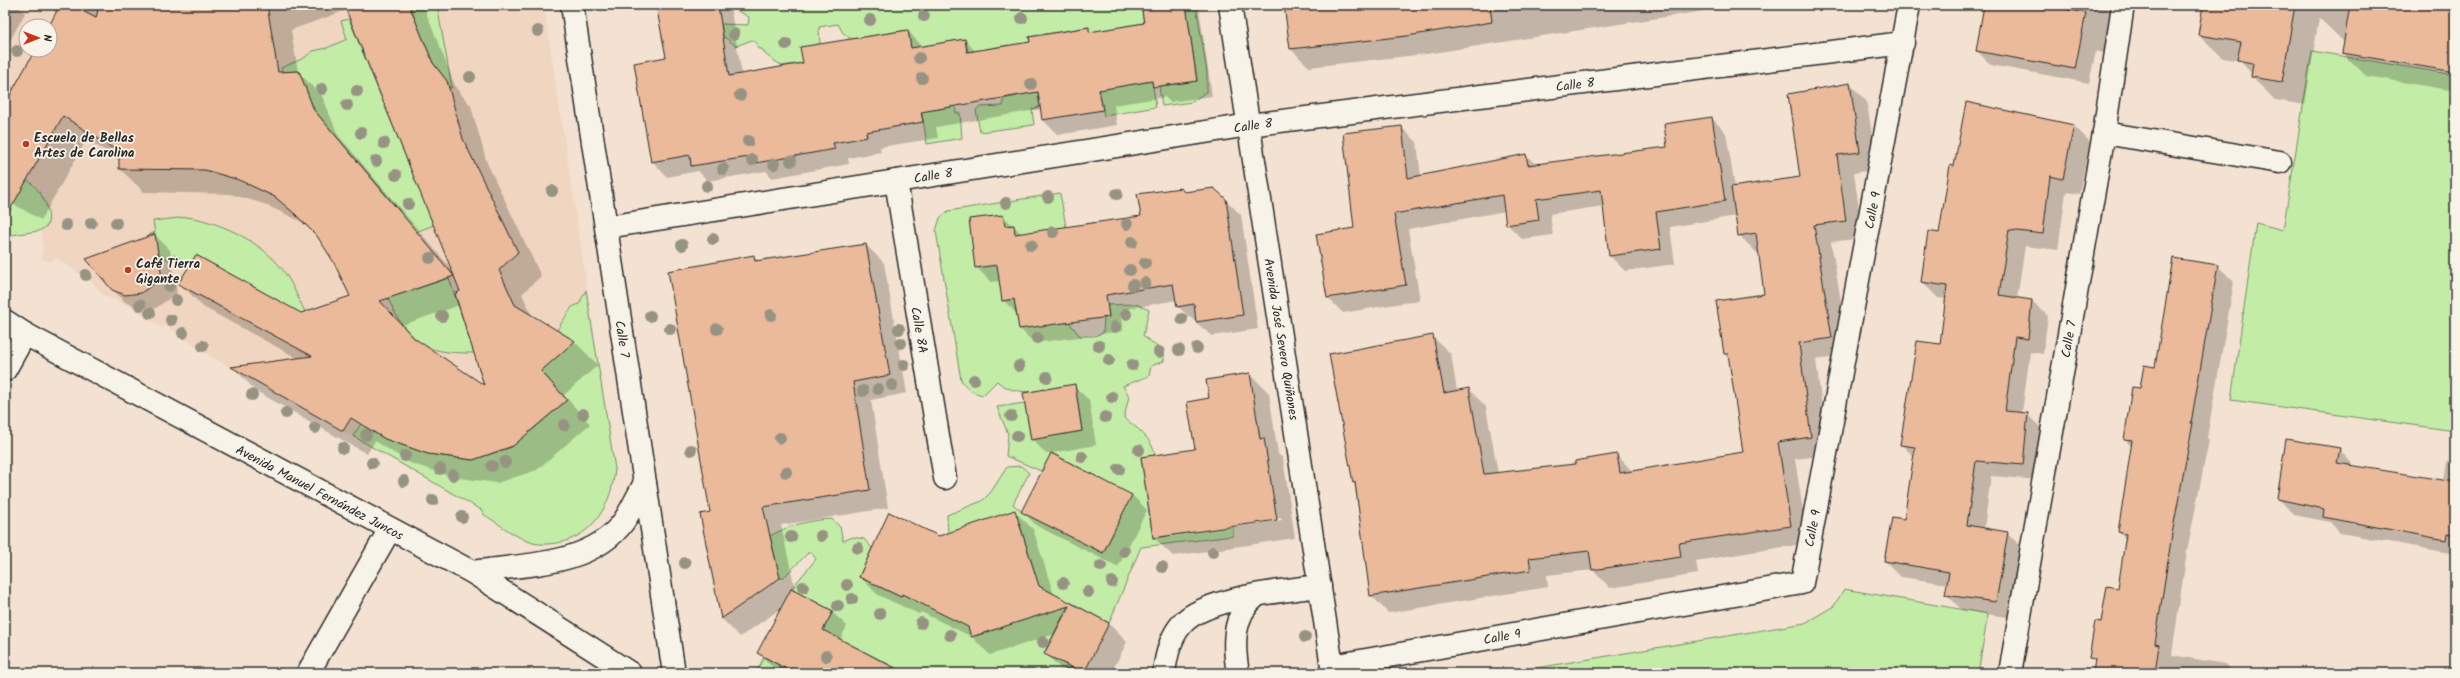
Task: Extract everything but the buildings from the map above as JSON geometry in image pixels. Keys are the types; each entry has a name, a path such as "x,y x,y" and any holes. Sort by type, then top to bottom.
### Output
{"street":[{"name":"Calle 7","path":"572,5 674,673"},
{"name":"Avenida José Severo Quiñones","path":"1230,5 1250,125 1332,669"},
{"name":"Calle 9","path":"1332,669 1802,583 1910,5"},
{"name":"Calle 7","path":"2010,673 2104,133 2123,5"},
{"name":"Calle 8","path":"607,228 1250,125 1903,43"},
{"path":"2104,133 2280,162"},
{"name":"Calle 8A","path":"896,181 945,478"},
{"name":"Avenida Manuel Fernández Juncos","path":"5,321 25,334 472,572 630,673"},
{"path":"5,370 25,334"},
{"path":"472,572 562,559 585,552 606,540 624,521 645,483"},
{"path":"308,673 390,529"},
{"path":"1164,673 1170,642 1182,624 1194,614 1215,605 1256,596 1320,586"},
{"path":"1238,673 1236,658 1237,621 1243,609 1256,596"}],"shaded area":[{"path":"5,5 544,5 615,469 610,493 596,521 581,534 564,542 545,544 524,539 483,514 483,511 203,352 166,326 162,328 128,305 104,296 92,282 56,258 50,262 44,260 41,258 43,248 41,230 5,236"}],"green space":[{"path":"409,5 437,5 452,88 450,88 447,81 433,63"},
{"path":"736,5 1141,5 1144,23 1103,30 1110,83 1133,84 1152,81 1156,107 1104,116 1088,27 1029,37 1040,107 1032,109 1034,125 980,132 976,110 980,107 1003,106 1003,99 1017,96 1009,45 968,52 965,39 925,46 933,110 955,106 956,113 960,113 962,138 927,144 908,30 851,39 843,33 838,24 819,27 820,45 803,63 782,66 766,55 762,49 758,49 756,42 752,40 736,46 723,36 721,24 748,25 749,17 736,10"},
{"path":"1186,5 1196,5 1207,72 1207,91 1192,102 1162,106 1159,86 1197,81"},
{"path":"349,19 434,225 413,233 407,231 399,210 314,110 299,71 283,72 281,68 304,58 313,51 327,48 347,39 341,21"},
{"path":"2312,51 2455,75 2455,431 2231,400 2256,223 2283,230"},
{"path":"27,180 36,188 44,200 48,214 47,226 39,231 5,236 5,190 17,197"},
{"path":"1060,193 1066,227 1002,301 1014,299 1019,328 1068,321 1080,336 1094,336 1103,333 1104,318 1109,317 1107,305 1136,304 1149,310 1143,336 1164,352 1164,361 1151,366 1149,376 1123,386 1129,396 1124,418 1147,438 1151,443 1155,455 1141,457 1153,538 1233,526 1233,536 1141,547 1109,623 1070,602 1044,653 1081,673 933,673 926,669 924,673 893,673 896,668 840,639 822,673 800,673 833,611 791,589 816,559 810,551 783,578 780,578 770,536 792,526 832,519 840,527 843,541 853,537 864,539 872,548 859,577 901,597 919,559 970,619 976,636 1010,624 1035,574 1020,525 948,533 947,515 982,501 991,492 1007,467 1021,466 1029,473 1013,504 1021,511 1103,553 1124,510 1093,494 1101,479 1052,453 1041,471 1006,456 1008,434 997,407 1025,403 1031,439 1082,431 1075,385 1024,392 1006,387 997,381 983,395 973,392 966,386 961,380 936,231 940,218 948,211"},
{"path":"187,217 199,219 224,227 248,240 269,255 286,275 305,312 297,315 277,300 196,255 190,264 174,255 170,260 144,247 151,233 155,233 153,221"},
{"path":"449,278 474,353 443,351 425,346 412,336 406,329 395,314 388,298"},
{"path":"586,290 615,469 610,494 605,506 591,526 581,534 557,543 539,544 527,541 483,514 483,511 353,436 361,424 385,439 428,454 472,460 512,447 512,443 531,431 567,400 541,371 574,341 557,330 572,307 579,304"},
{"path":"1844,589 1988,614 1978,673 1506,673 1805,623 1834,606"},
{"path":"764,657 794,673 756,673"}],"place":[{"name":"Escuela de Bellas Artes de Carolina","path":"26,144"},
{"name":"Café Tierra Gigante","path":"128,270"}]}
